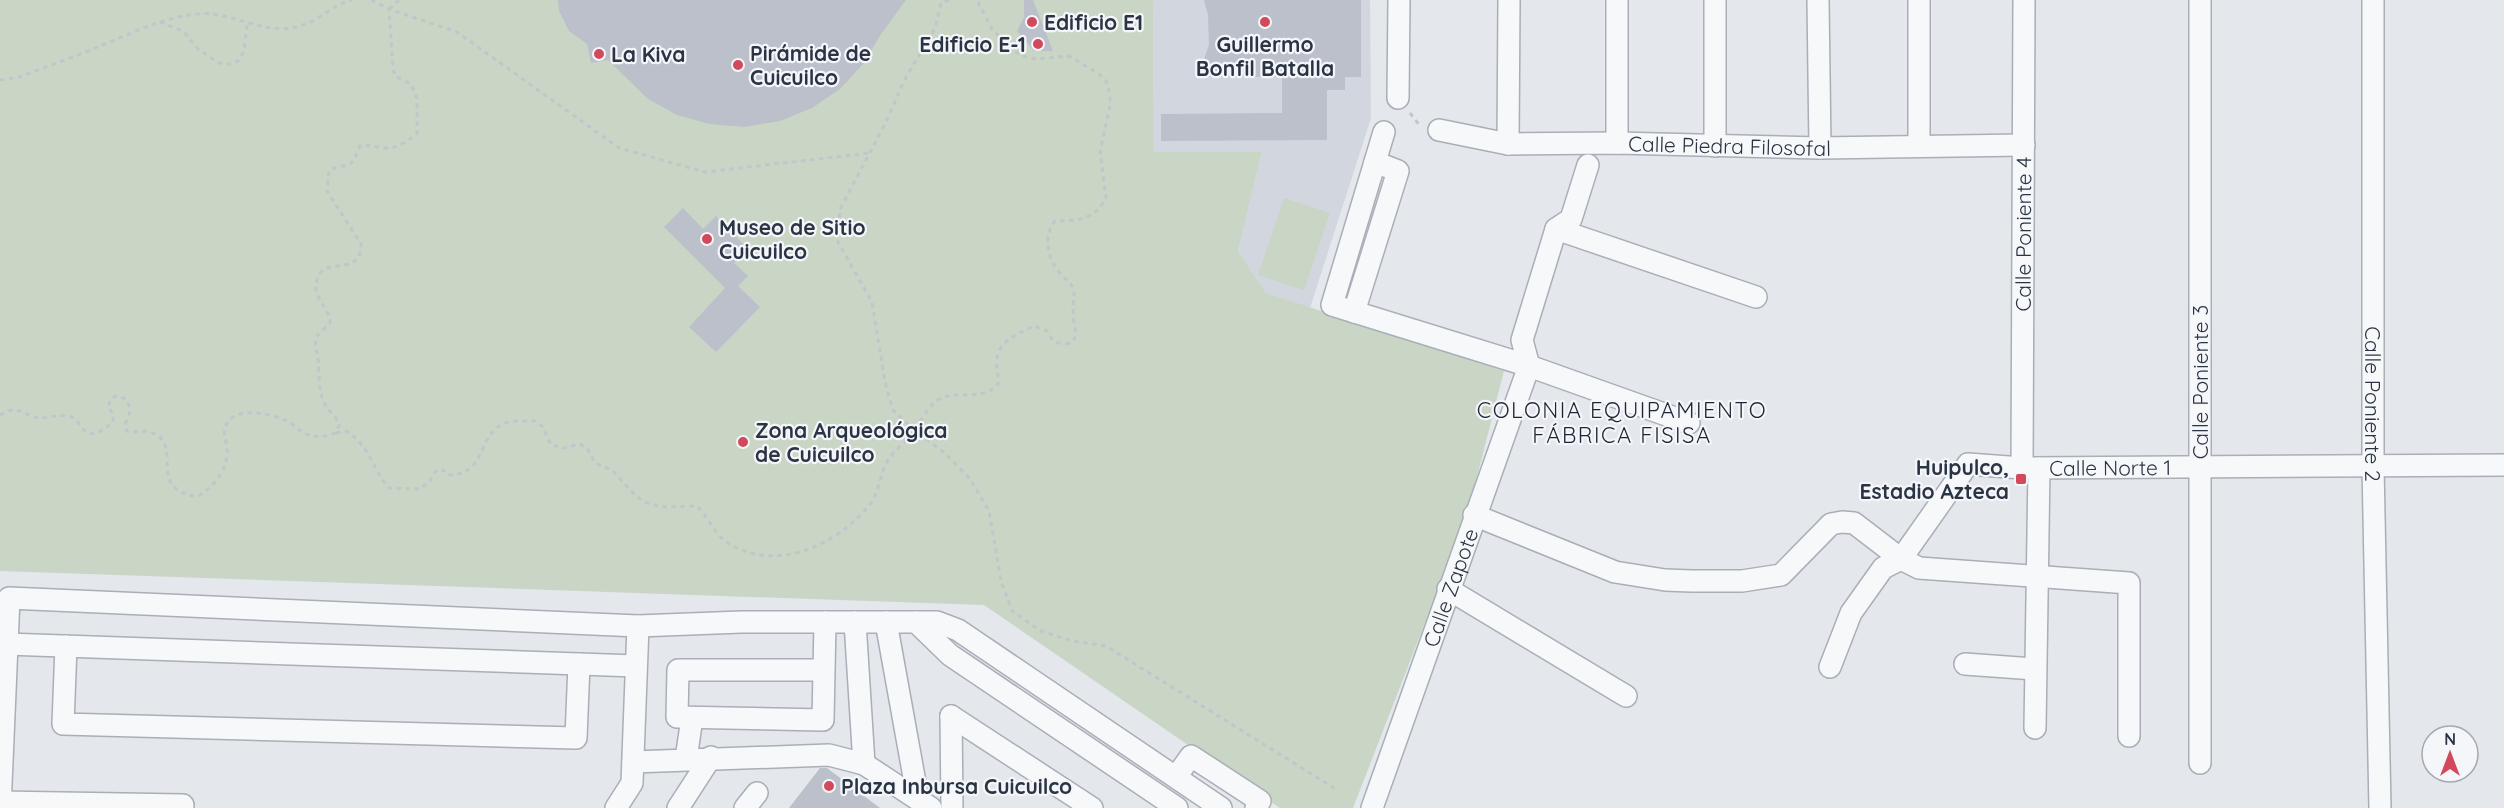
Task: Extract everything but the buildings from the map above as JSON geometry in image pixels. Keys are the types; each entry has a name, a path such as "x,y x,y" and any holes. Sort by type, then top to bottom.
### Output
{"street":[{"path":"1398,98 1399,0"},
{"path":"1508,144 1509,0"},
{"path":"1617,0 1617,143"},
{"path":"1715,0 1715,146"},
{"path":"1818,0 1820,148"},
{"path":"1919,0 1919,146"},
{"name":"Calle Poniente 4","path":"2024,0 2024,145 2031,468 2037,577 2035,728"},
{"name":"Calle Poniente 3","path":"2200,0 2200,763"},
{"name":"Calle Poniente 2","path":"2373,0 2373,467 2380,808"},
{"name":"Calle Piedra Filosofal","path":"1439,130 1508,144 1617,143 1820,148 2024,145"},
{"path":"1384,132 1375,162 1398,171 1354,312 1529,366 1689,423"},
{"path":"1529,366 1522,340 1556,230 1571,219 1588,165"},
{"path":"1556,230 1756,297"},
{"name":"Calle Zapote","path":"1372,808 1474,515 1529,366"},
{"name":"Calle Norte 1","path":"1901,558 1968,464 2031,468 2504,465"},
{"path":"1474,515 1616,572 1665,580 1742,581 1781,574 1831,524 1842,522 1854,523 1901,558 1919,568 2129,583 2129,736"},
{"path":"1830,668 1851,613 1882,568 1901,558"},
{"path":"1448,589 1626,696"},
{"path":"0,808 6,644 5,598 638,626 741,622 937,622 958,630 1221,808"},
{"path":"824,670 678,670 677,717 823,720 825,622"},
{"path":"855,622 864,764"},
{"path":"886,622 924,804"},
{"path":"916,622 950,655 1177,808"},
{"path":"616,808 632,783 638,626"},
{"path":"6,644 636,666"},
{"path":"66,646 63,724 576,738 579,664"},
{"path":"1965,664 2035,669"},
{"path":"952,808 951,716 1092,808"},
{"path":"686,759 692,718"},
{"path":"633,762 829,755 864,764 924,804"},
{"path":"1176,777 1191,756 1260,801 1256,808"},
{"path":"678,808 711,758"},
{"path":"0,802 183,805"}],"path":[{"path":"0,80 19,77 158,21 198,14 221,16 278,30 301,26 325,15 337,3 352,0"},
{"path":"371,0 389,9 457,32 619,148 705,172 870,153"},
{"path":"389,9 399,0"},
{"path":"949,0 941,3 935,28 904,81 840,209 838,242 872,302 885,382 893,410 914,430 945,453 970,478 989,510 1001,581 1012,611 1041,631 1072,641 1106,646 1334,788"},
{"path":"0,415 10,410 20,411 37,418 65,415 71,417 84,431 92,433 103,431 113,422 113,414 108,407 110,401 115,396 124,398 130,405 130,415 125,424 127,431 135,433 147,431 157,436 165,445 169,457 166,467 174,488 184,494 197,497 210,489 218,478 225,461 227,448 223,434 226,423 237,415 252,411 289,422 306,434 321,437 346,431 354,435 366,448 378,477 389,488 420,489 430,481 437,470 443,470 448,475 457,475 468,470 480,458 494,430 504,423 535,421 542,426 551,445 564,448 580,444 587,448 595,463 612,470 644,502 662,507 697,506 707,514 723,540 741,549 764,556 790,555 832,539 868,507 881,483 887,460 914,430 932,404 941,397 981,396 991,392 998,384 996,362 999,350 1019,332 1034,326 1041,328 1047,331 1051,339 1060,344 1069,343 1075,338 1077,328 1073,311 1074,290 1072,284 1057,270 1050,257 1047,241 1049,228 1055,221 1077,220 1087,216 1099,209 1106,198 1100,152 1110,106 1110,94 1106,81 1093,70 1069,56 1036,59 1022,56 1011,49 992,29 977,0"},
{"path":"336,433 339,425 326,407 320,392 316,337 330,323 330,314 316,293 316,282 321,271 328,267 349,265 356,260 361,251 361,244 327,191 329,171 335,166 346,166 353,162 360,146 367,144 390,150 400,146 417,133 419,116 417,98 411,84 395,76 393,68 389,9"},
{"path":"158,21 183,31 198,49 219,63 230,64 238,61 244,51 247,24"}],"shaded area":[{"path":"1153,0 1370,0 1371,118 1310,308 1266,293 1238,251 1262,152 1154,152"}],"green space":[{"name":"Zona Arqueológica de Cuicuilco","path":"0,0 1153,0 1154,152 1262,152 1238,251 1266,293 1504,371 1468,512 1353,808 1280,808 984,605 0,571"},
{"path":"1284,198 1330,213 1304,290 1258,275"}],"place":[{"name":"Edificio E1","path":"1032,22"},
{"name":"Guillermo Bonfil Batalla","path":"1265,22"},
{"name":"Edificio E-1","path":"1038,44"},
{"name":"La Kiva","path":"599,54"},
{"name":"Pirámide de Cuicuilco","path":"738,65"},
{"name":"Museo de Sitio Cuicuilco","path":"707,239"},
{"name":"Zona Arqueológica de Cuicuilco","path":"743,442"},
{"name":"Huipulco, Estadio Azteca","path":"2021,479"},
{"name":"Plaza Inbursa Cuicuilco","path":"829,786"}],"district":[{"name":"COLONIA EQUIPAMIENTO FÁBRICA FISISA","path":"1622,422"}]}
